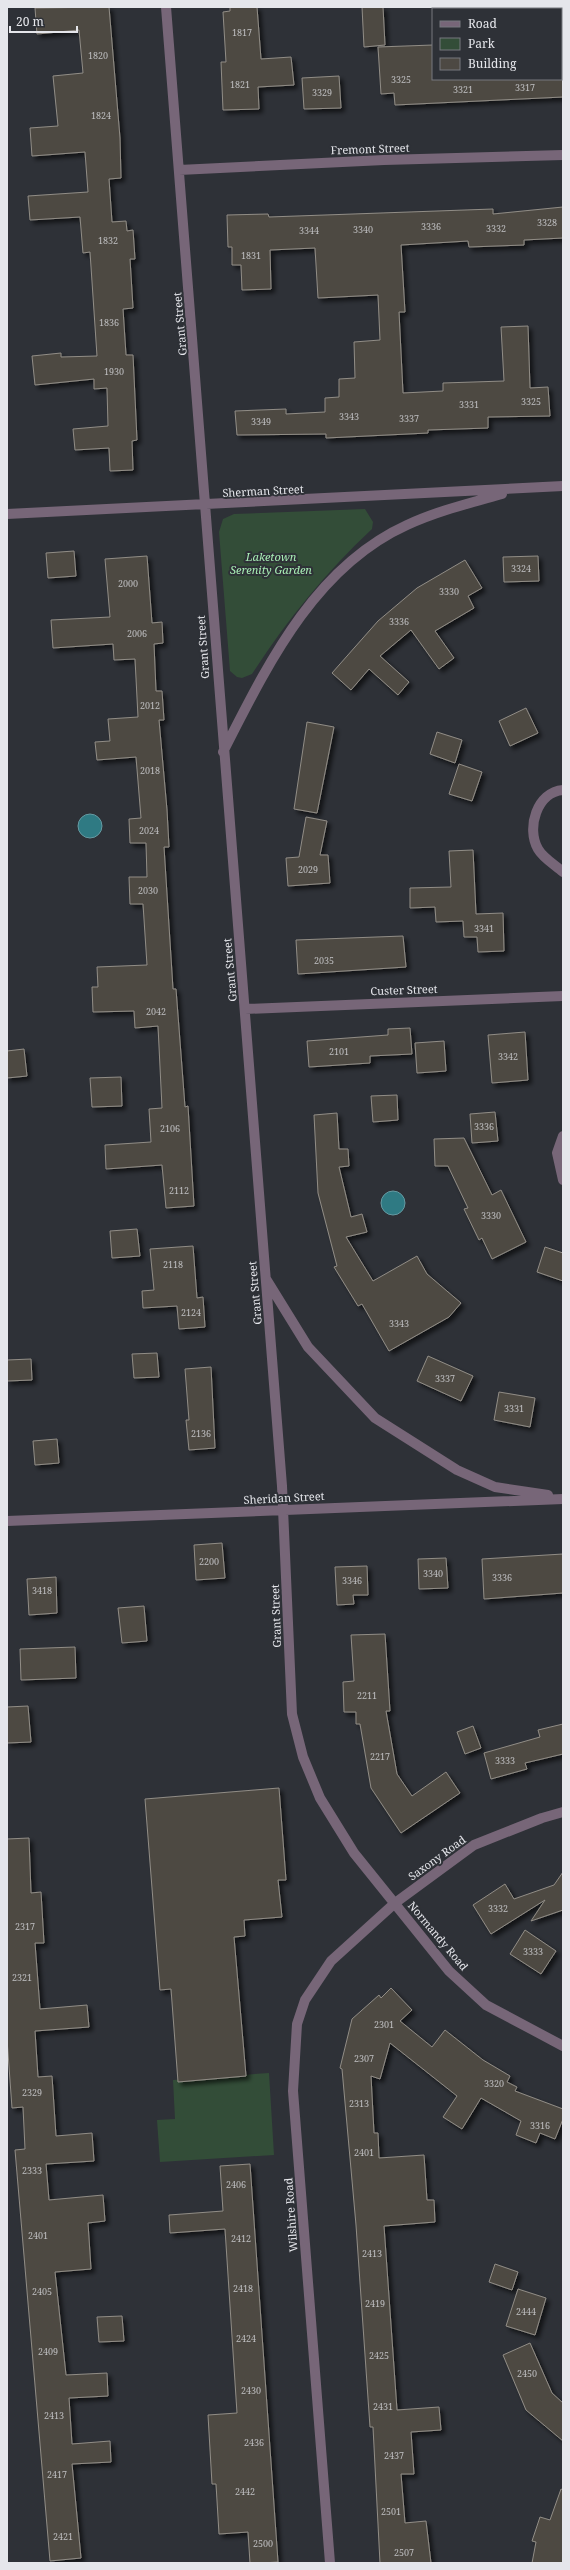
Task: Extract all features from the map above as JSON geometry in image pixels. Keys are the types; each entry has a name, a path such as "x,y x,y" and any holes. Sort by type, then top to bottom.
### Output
{"street":[{"name":"Grant Street","path":"166,7 223,752 245,1009 284,1510 292,1714 297,1739 320,1798 354,1853 395,1903"},
{"name":"Fremont Street","path":"179,170 384,160 563,155"},
{"name":"Sherman Street","path":"7,514 109,508 205,506 563,486"},
{"name":"Sherman Street","path":"223,752 259,682 295,623 332,578 379,541 407,525 464,504 520,489"},
{"path":"563,790 558,790 543,800 533,823 534,840 538,850 563,872"},
{"name":"Custer Street","path":"245,1009 563,996"},
{"path":"563,1136 557,1153 563,1180"},
{"name":"Sheridan Street","path":"265,1277 308,1347 375,1418 457,1470 495,1487 563,1498"},
{"name":"Sheridan Street","path":"7,1521 563,1498"},
{"name":"Saxony Road","path":"395,1903 474,1845 563,1812"},
{"name":"Normandy Road","path":"395,1903 449,1971 486,2005 563,2046"},
{"name":"Wilshire Road","path":"330,2563 293,2091 294,2053 297,2024 305,2000 318,1978 331,1961 395,1903"}],"green space":[{"name":"Laketown Serenity Garden","path":"365,509 373,522 372,529 338,563 293,616 252,674 242,678 237,677 230,671 219,532 223,519 234,514"},
{"path":"269,2073 274,2155 160,2162 157,2120 175,2119 173,2080"}],"water":[{"path":"90,814 99,817 102,826 99,835 90,838 81,835 78,826 81,817"},
{"path":"393,1191 402,1194 405,1203 402,1212 393,1215 384,1212 381,1203 384,1194"}],"building":[{"path":"109,7 120,138 121,178 109,179 112,222 126,221 127,231 133,230 135,259 130,259 133,308 123,309 126,355 133,355 137,440 132,441 133,470 110,471 109,448 75,450 73,429 108,426 107,388 94,389 94,379 35,385 32,356 61,353 61,357 97,356 90,252 83,253 80,217 30,220 28,196 88,192 85,152 32,156 30,128 58,126 53,76 83,73 79,30 37,34 35,8"},
{"path":"230,7 257,7 261,59 291,57 294,85 258,87 259,109 223,110 221,62 226,62 223,12 230,11"},
{"path":"362,7 383,7 385,45 364,47"},
{"path":"432,45 432,80 563,79 563,97 395,105 394,93 381,94 378,47"},
{"path":"339,76 341,108 304,109 302,78"},
{"path":"563,207 563,238 524,240 524,245 469,247 468,241 401,245 405,312 399,312 403,393 443,391 443,383 504,381 501,327 528,326 530,388 548,387 550,416 488,417 488,428 428,430 428,433 326,438 326,434 237,435 235,411 286,409 286,414 325,412 325,398 339,397 339,379 355,378 354,342 380,340 378,295 318,298 315,248 270,250 271,289 242,290 241,265 232,265 232,247 228,247 227,215 268,214 269,217 493,209 493,214"},
{"path":"74,551 76,576 48,578 46,553"},
{"path":"147,556 152,623 162,622 163,643 154,644 156,691 162,691 164,720 159,720 169,847 164,847 173,989 176,989 185,1107 188,1106 194,1206 166,1208 162,1165 106,1169 105,1145 151,1142 149,1109 162,1108 158,1026 135,1028 134,1011 93,1012 92,987 98,987 97,967 147,965 143,904 130,904 129,877 147,877 146,843 130,843 129,819 141,818 136,757 97,760 95,742 110,741 108,719 138,717 135,659 114,660 113,644 53,648 51,620 110,617 105,559"},
{"path":"538,556 539,581 504,582 503,557"},
{"path":"465,560 482,588 468,596 474,608 435,631 454,658 439,669 411,630 380,656 409,682 398,695 369,669 351,690 332,673 378,621 417,588"},
{"path":"526,708 538,733 510,746 499,721"},
{"path":"307,722 334,727 317,813 294,809"},
{"path":"437,732 462,740 455,763 430,754"},
{"path":"459,764 482,772 472,801 449,794"},
{"path":"306,817 327,821 320,855 328,855 330,883 288,886 286,858 299,857"},
{"path":"473,850 476,914 503,913 504,951 478,952 477,937 464,937 463,921 436,922 435,907 410,908 410,888 451,887 449,851"},
{"path":"403,936 406,967 298,974 296,940"},
{"path":"410,1028 412,1054 370,1056 370,1063 309,1067 307,1041 388,1035 388,1029"},
{"path":"525,1032 528,1080 492,1083 488,1035"},
{"path":"444,1041 446,1071 417,1073 415,1043"},
{"path":"24,1049 27,1076 7,1078 7,1051"},
{"path":"121,1077 122,1106 92,1107 90,1078"},
{"path":"397,1095 398,1120 373,1122 371,1096"},
{"path":"495,1112 498,1141 472,1143 470,1114"},
{"path":"337,1113 339,1149 348,1149 349,1166 339,1167 351,1217 362,1214 367,1232 346,1237 373,1281 417,1256 427,1274 461,1303 449,1317 389,1351 362,1304 358,1306 334,1267 337,1266 318,1193 314,1115"},
{"path":"464,1138 492,1195 501,1190 526,1242 492,1259 482,1238 479,1240 464,1209 468,1208 448,1166 435,1166 434,1139"},
{"path":"137,1229 140,1256 112,1258 110,1231"},
{"path":"193,1246 197,1298 203,1297 205,1327 179,1329 177,1306 143,1308 142,1291 154,1290 150,1249"},
{"path":"545,1247 563,1253 563,1281 537,1272"},
{"path":"157,1353 159,1377 134,1378 132,1354"},
{"path":"428,1356 473,1376 461,1401 417,1381"},
{"path":"31,1359 32,1380 7,1381 7,1360"},
{"path":"211,1367 215,1448 189,1450 186,1420 189,1420 185,1369"},
{"path":"499,1392 535,1398 530,1427 494,1420"},
{"path":"57,1439 59,1463 35,1465 33,1441"},
{"path":"222,1543 225,1578 196,1580 194,1545"},
{"path":"563,1554 563,1593 484,1599 482,1559"},
{"path":"446,1558 448,1588 419,1589 418,1559"},
{"path":"367,1566 368,1595 353,1595 354,1604 337,1605 335,1567"},
{"path":"56,1577 57,1613 29,1615 27,1579"},
{"path":"144,1606 147,1641 122,1643 118,1608"},
{"path":"385,1634 390,1711 386,1711 397,1774 412,1796 446,1772 460,1793 401,1833 371,1788 360,1724 356,1724 356,1712 344,1712 343,1682 354,1681 351,1635"},
{"path":"75,1647 76,1678 21,1680 20,1649"},
{"path":"28,1706 31,1742 7,1743 7,1707"},
{"path":"563,1724 563,1754 525,1763 527,1769 491,1779 484,1753 540,1737 538,1730"},
{"path":"473,1726 481,1748 465,1754 457,1732"},
{"path":"279,1788 286,1880 278,1880 282,1917 244,1920 245,1936 234,1937 246,2076 178,2082 171,1989 160,1990 145,1799"},
{"path":"29,1838 31,1893 41,1892 44,1943 35,1943 40,2009 87,2005 89,2027 35,2031 38,2077 52,2076 56,2136 92,2133 94,2161 46,2164 49,2200 103,2195 105,2221 88,2223 91,2269 55,2272 66,2375 107,2373 108,2396 69,2398 72,2444 110,2441 111,2462 72,2464 81,2558 50,2561 15,2150 25,2149 23,2107 12,2108 7,2039 7,1839"},
{"path":"563,1872 563,1910 531,1921 545,1900 491,1934 473,1905 505,1884 514,1899 554,1885"},
{"path":"525,1930 556,1951 541,1974 510,1954"},
{"path":"391,1988 412,2010 400,2021 432,2047 445,2030 483,2060 510,2076 507,2082 517,2087 515,2091 563,2109 563,2119 555,2139 540,2133 536,2143 516,2135 521,2121 481,2098 462,2129 443,2117 457,2096 390,2043 380,2079 371,2076 374,2133 378,2133 379,2158 424,2155 427,2200 434,2200 435,2222 384,2226 397,2410 439,2407 441,2430 411,2432 414,2474 401,2474 405,2523 426,2521 431,2563 380,2563 373,2427 370,2427 356,2225 342,2069 340,2068 352,2019 379,1995 381,1998"},
{"path":"250,2164 278,2562 262,2563 250,2563 248,2532 219,2534 216,2484 212,2484 208,2415 237,2413 225,2229 170,2233 169,2215 223,2211 220,2166"},
{"path":"495,2264 518,2272 512,2290 489,2282"},
{"path":"518,2289 546,2298 535,2335 506,2326"},
{"path":"122,2316 124,2341 99,2342 97,2317"},
{"path":"530,2343 552,2393 563,2403 563,2441 526,2410 503,2355"},
{"path":"561,2489 563,2490 563,2563 532,2563 536,2542 532,2541 540,2517 550,2520"}]}
